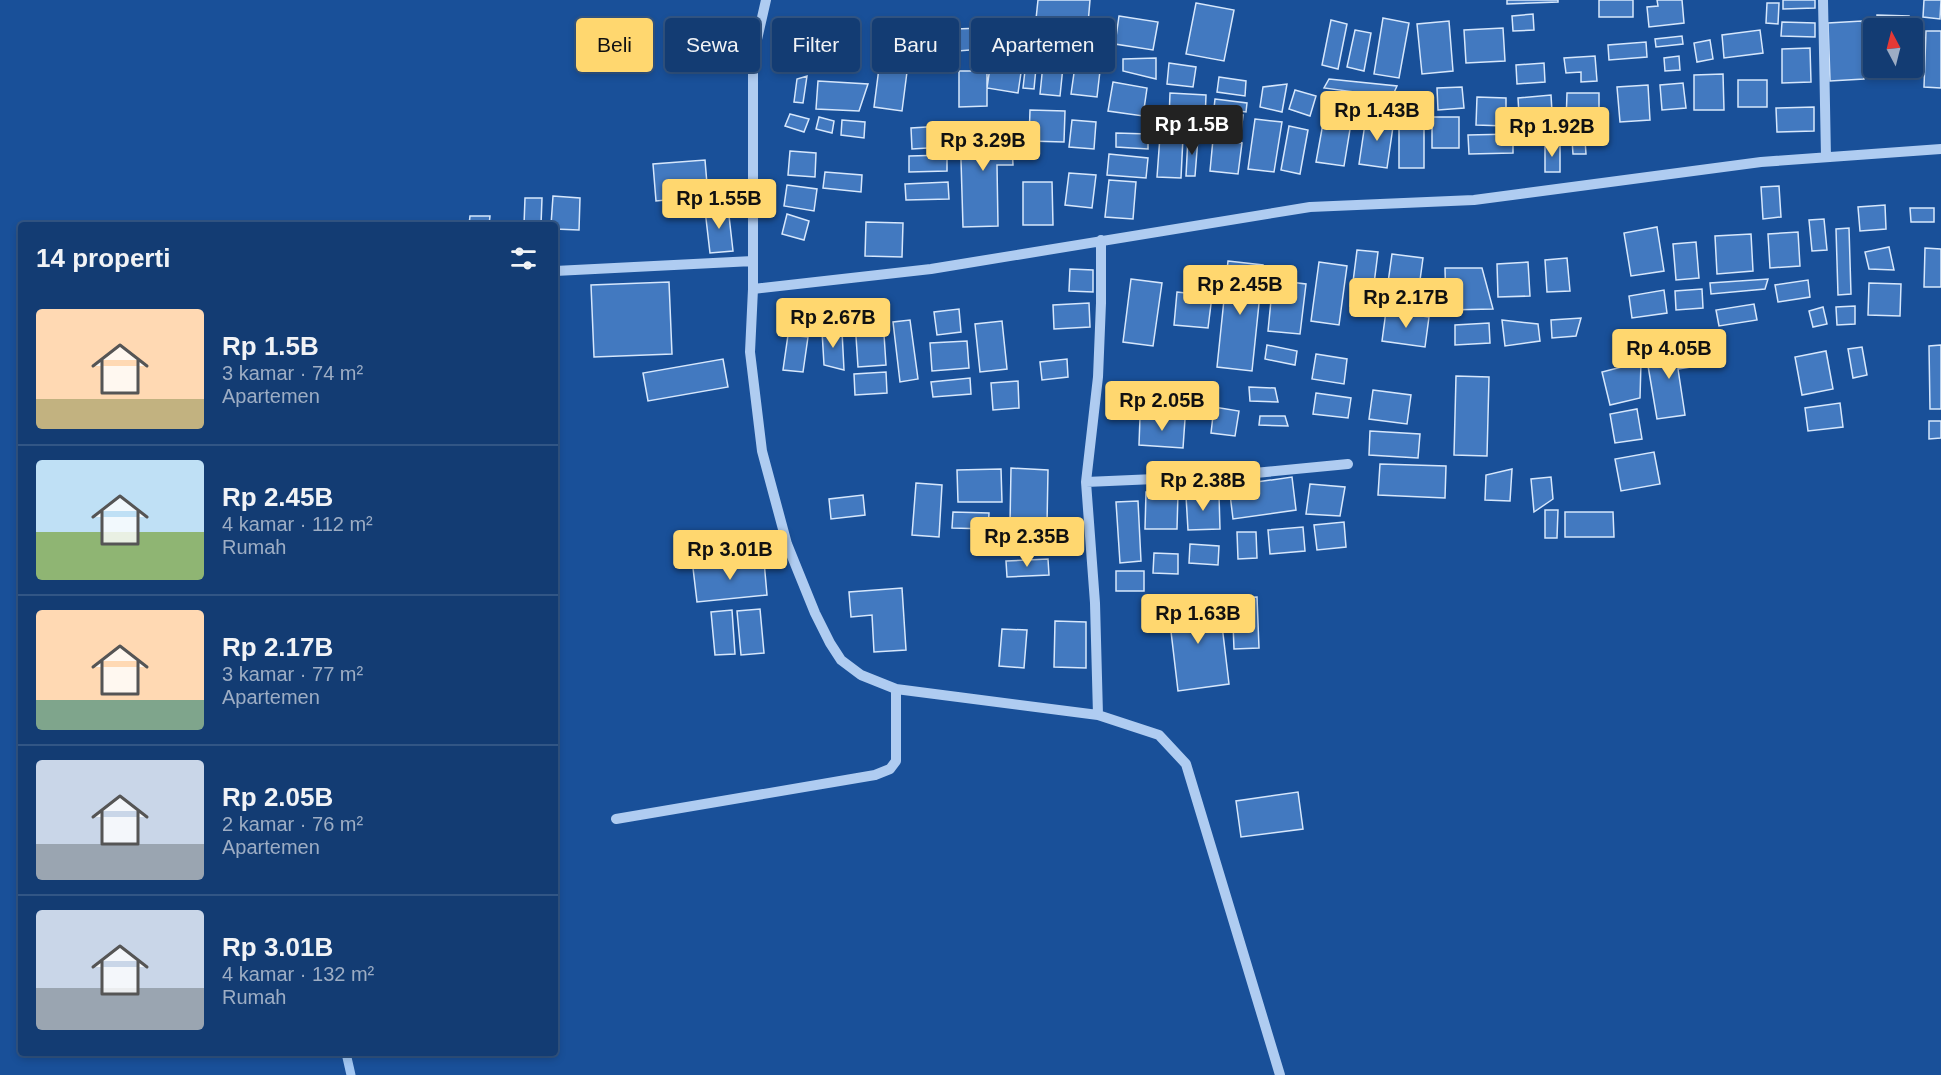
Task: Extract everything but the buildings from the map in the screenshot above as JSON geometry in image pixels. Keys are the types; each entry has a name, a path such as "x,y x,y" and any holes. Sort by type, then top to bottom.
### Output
{"street":[{"path":"766,0 753,57 753,289 750,352 762,451 787,544 815,613 841,660 861,675 896,689 1098,715 1159,735 1186,764 1280,1075"},
{"path":"1823,0 1826,157"},
{"path":"753,289 931,269 1310,207 1474,200 1761,162 1941,149"},
{"path":"1098,715 1095,603 1086,482 1098,377 1101,240"},
{"path":"558,271 753,261"},
{"path":"1086,482 1224,476 1348,464"},
{"path":"616,819 875,775 890,769 896,761 897,752 896,689"}],"waterway":[{"path":"347,1056 351,1075"}]}
